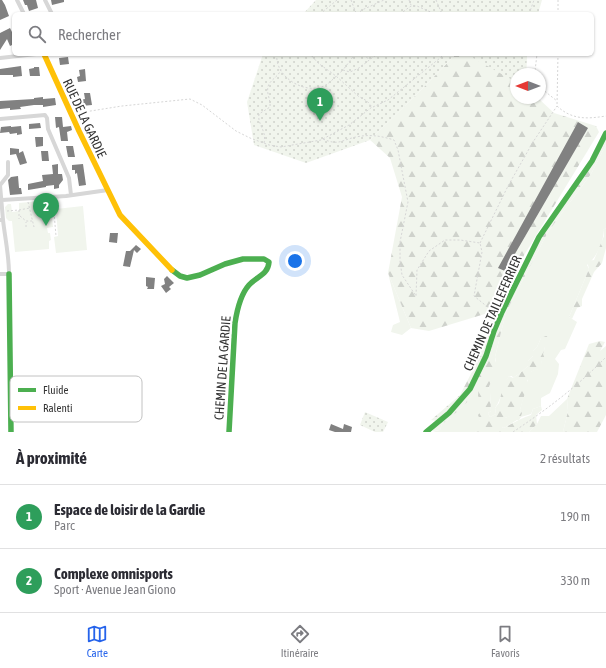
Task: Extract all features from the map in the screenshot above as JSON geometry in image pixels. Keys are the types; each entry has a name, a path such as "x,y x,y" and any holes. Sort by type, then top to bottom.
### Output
{"street":[{"path":"17,0 23,12"},
{"path":"45,0 51,12"},
{"path":"0,58 18,56"},
{"name":"RUE DE LA GARDIE","path":"45,56 108,190"},
{"path":"0,119 45,115 47,118 48,129 69,178 71,195"},
{"name":"CHEMIN DE TAILLEFERRIER","path":"426,432 449,413 470,389 486,356 500,316 539,236 592,161 606,133"},
{"path":"8,162 8,175 0,184 3,212 2,220 9,256 11,376"},
{"path":"2,200 71,195 108,190"},
{"name":"CHEMIN DE LA GARDIE","path":"108,190 120,214 130,227 180,276 187,278 200,275 225,264 243,260 264,259 269,262 270,267 266,273 256,278 247,286 239,304 235,322 229,432"},
{"path":"0,274 9,274"},
{"path":"12,422 12,432"}],"path":[{"path":"323,12 338,0"},
{"path":"352,0 356,12"},
{"path":"360,12 384,0"},
{"path":"410,0 411,6"},
{"path":"436,0 441,12"},
{"path":"530,12 534,0"},
{"path":"558,0 558,12"},
{"path":"403,12 411,6 417,6 430,12"},
{"path":"277,56 276,59 281,69 292,83 304,88 315,89 325,86 343,70 354,56"},
{"path":"312,56 318,63 336,76 358,96 367,101 372,107"},
{"path":"366,56 370,60"},
{"path":"343,70 350,72 359,68 375,56"},
{"path":"71,114 122,106 190,99 202,105 236,131 264,143 281,147 323,139 348,125 372,107 388,100 443,56"},
{"path":"535,68 537,56"},
{"path":"500,316 474,296 482,252 480,243 508,186 557,106 558,56"},
{"path":"264,143 265,136 258,119 259,114 270,107 268,90 270,84 280,74 281,69"},
{"path":"546,92 557,102"},
{"path":"557,106 565,113 577,117 591,118 606,116"},
{"path":"323,139 333,143 358,137 379,136 394,140 398,150 408,202 400,242 400,262 402,275 416,296 417,270 429,251 445,240 460,240 480,243"},
{"path":"52,196 56,236"},
{"path":"28,198 34,227"},
{"path":"3,212 31,208"},
{"path":"18,210 20,218"},
{"path":"19,216 26,221 32,221"},
{"path":"26,221 26,228"},
{"path":"513,432 541,413 576,385 606,357"}],"green space":[{"path":"316,0 542,0 539,12 305,12"},
{"path":"262,56 454,56 370,140 306,163 254,145 247,102"},
{"path":"454,56 527,56 526,68 510,68 510,104 544,104 554,113 596,126 599,132 492,308 502,317 540,238 606,138 606,145 591,174 548,232 506,312 495,357 496,364 492,369 492,382 488,389 488,392 490,391 491,411 488,413 490,417 496,414 495,408 499,403 504,383 509,376 513,378 528,366 528,361 533,356 533,351 537,347 541,338 546,336 551,338 547,347 545,347 543,354 545,359 541,360 543,366 542,369 531,372 532,379 527,380 527,386 520,410 522,413 521,416 517,416 516,414 505,418 507,423 502,427 504,428 531,415 533,409 541,406 542,410 536,415 537,424 529,432 476,432 472,429 474,424 480,420 478,415 481,411 478,408 478,405 482,402 478,396 479,385 464,406 442,424 440,430 433,431 436,421 431,420 460,395 474,368 487,338 487,325 490,321 488,318 488,313 429,331 411,328 388,273 402,197 390,158 370,140"},
{"path":"470,56 527,56 526,68 510,68 510,79"},
{"path":"606,145 606,228 603,230 603,239 599,249 594,258 587,265 589,269 569,317 577,322 565,349 561,350 555,359 559,364 558,374 550,393 541,398 541,406 533,409 531,414 521,417 519,420 504,428 502,427 505,418 516,413 522,413 520,410 529,375 537,369 542,369 541,360 545,347 541,338 537,347 533,351 533,356 528,361 528,366 513,378 512,376 509,376 495,408 496,414 490,417 488,413 491,411 490,392 488,392 488,389 491,382 492,369 496,361 495,357 506,312 548,232 591,174"},
{"path":"50,200 53,227 47,228 48,233 50,233 51,240 49,241 49,249 15,252 12,221 9,221 6,218 5,207 8,204 11,204 12,212 19,211 19,203"},
{"path":"83,206 87,250 56,253 54,237 58,236 56,209"},
{"path":"606,228 606,248 602,263 594,272 582,299 582,306 577,308 572,319 569,317 589,269 587,261 594,260 604,236 603,230"},
{"path":"388,273 411,328 402,335 391,332 393,325 400,322"},
{"path":"600,341 605,342 600,351 606,346 606,415 597,432 563,432 568,411 567,399 589,344"},
{"path":"479,384 482,402 480,420 473,428 476,432 432,432 440,430 442,424 451,418 451,416 467,402"},
{"path":"567,399 568,411 563,432 529,432 537,424 541,416 549,416"},
{"path":"365,412 388,422 383,432 375,432 360,425"}],"building":[{"path":"0,0 2,0 5,5 9,16 0,20"},
{"path":"23,0 36,0 38,8 29,11"},
{"path":"51,0 64,0 64,2 52,5"},
{"path":"10,28 12,32 12,45 10,46 7,39 0,50 0,33"},
{"path":"68,57 69,64 60,65 59,58"},
{"path":"21,66 22,76 13,77 13,75 0,75 0,69"},
{"path":"39,67 40,76 30,76 29,69"},
{"path":"85,69 86,81 78,82 77,77 80,76 79,70"},
{"path":"84,93 90,93 92,105 81,106 80,100 85,99"},
{"path":"43,97 43,99 55,98 56,105 43,107 43,105 34,105 20,107 21,109 10,110 10,108 0,109 0,101"},
{"path":"55,117 62,117 63,127 71,126 72,130 67,132 68,141 61,141 59,127 56,128"},
{"path":"578,122 588,128 505,271 498,268"},
{"path":"40,123 41,128 29,129 29,124"},
{"path":"21,126 22,134 10,134 9,132 0,133 1,127"},
{"path":"35,137 43,137 43,146 36,147"},
{"path":"66,146 73,146 75,157 68,157"},
{"path":"10,148 19,149 19,153 23,151 27,163 20,165 16,154 10,155"},
{"path":"41,151 48,151 49,161 42,161"},
{"path":"58,164 58,174 62,174 63,180 59,185 59,188 54,189 54,185 28,190 28,184 43,181 42,175 53,174 52,165"},
{"path":"83,164 86,185 79,186 77,173 75,174 75,170 72,170 72,165"},
{"path":"18,176 19,188 21,188 22,194 10,195 8,180 11,177"},
{"path":"110,233 118,233 117,243 109,242"},
{"path":"136,245 141,249 137,253 134,250 130,267 123,266 126,251 130,251"},
{"path":"510,272 514,274 508,284 504,282"},
{"path":"167,276 174,283 169,287 171,289 166,293 161,286 165,284 164,279"},
{"path":"146,277 155,278 154,289 147,289"},
{"path":"331,424 343,429 344,424 352,427 351,432 335,432 329,430"}],"traffic: fast":[{"path":"426,432 449,413 470,389 486,356 502,312 539,237 592,161 606,133"},
{"path":"172,270 180,276 187,278 200,275 225,264 243,259 264,259 269,262 267,270 246,289 238,308 235,323 229,432"},
{"path":"9,274 10,376"},
{"path":"11,422 11,432"}],"traffic: slow":[{"path":"45,56 79,131 120,215 172,270"}],"place":[{"name":"Espace de loisir de la Gardie","path":"320,121"},
{"name":"Complexe omnisports","path":"46,226"}]}
